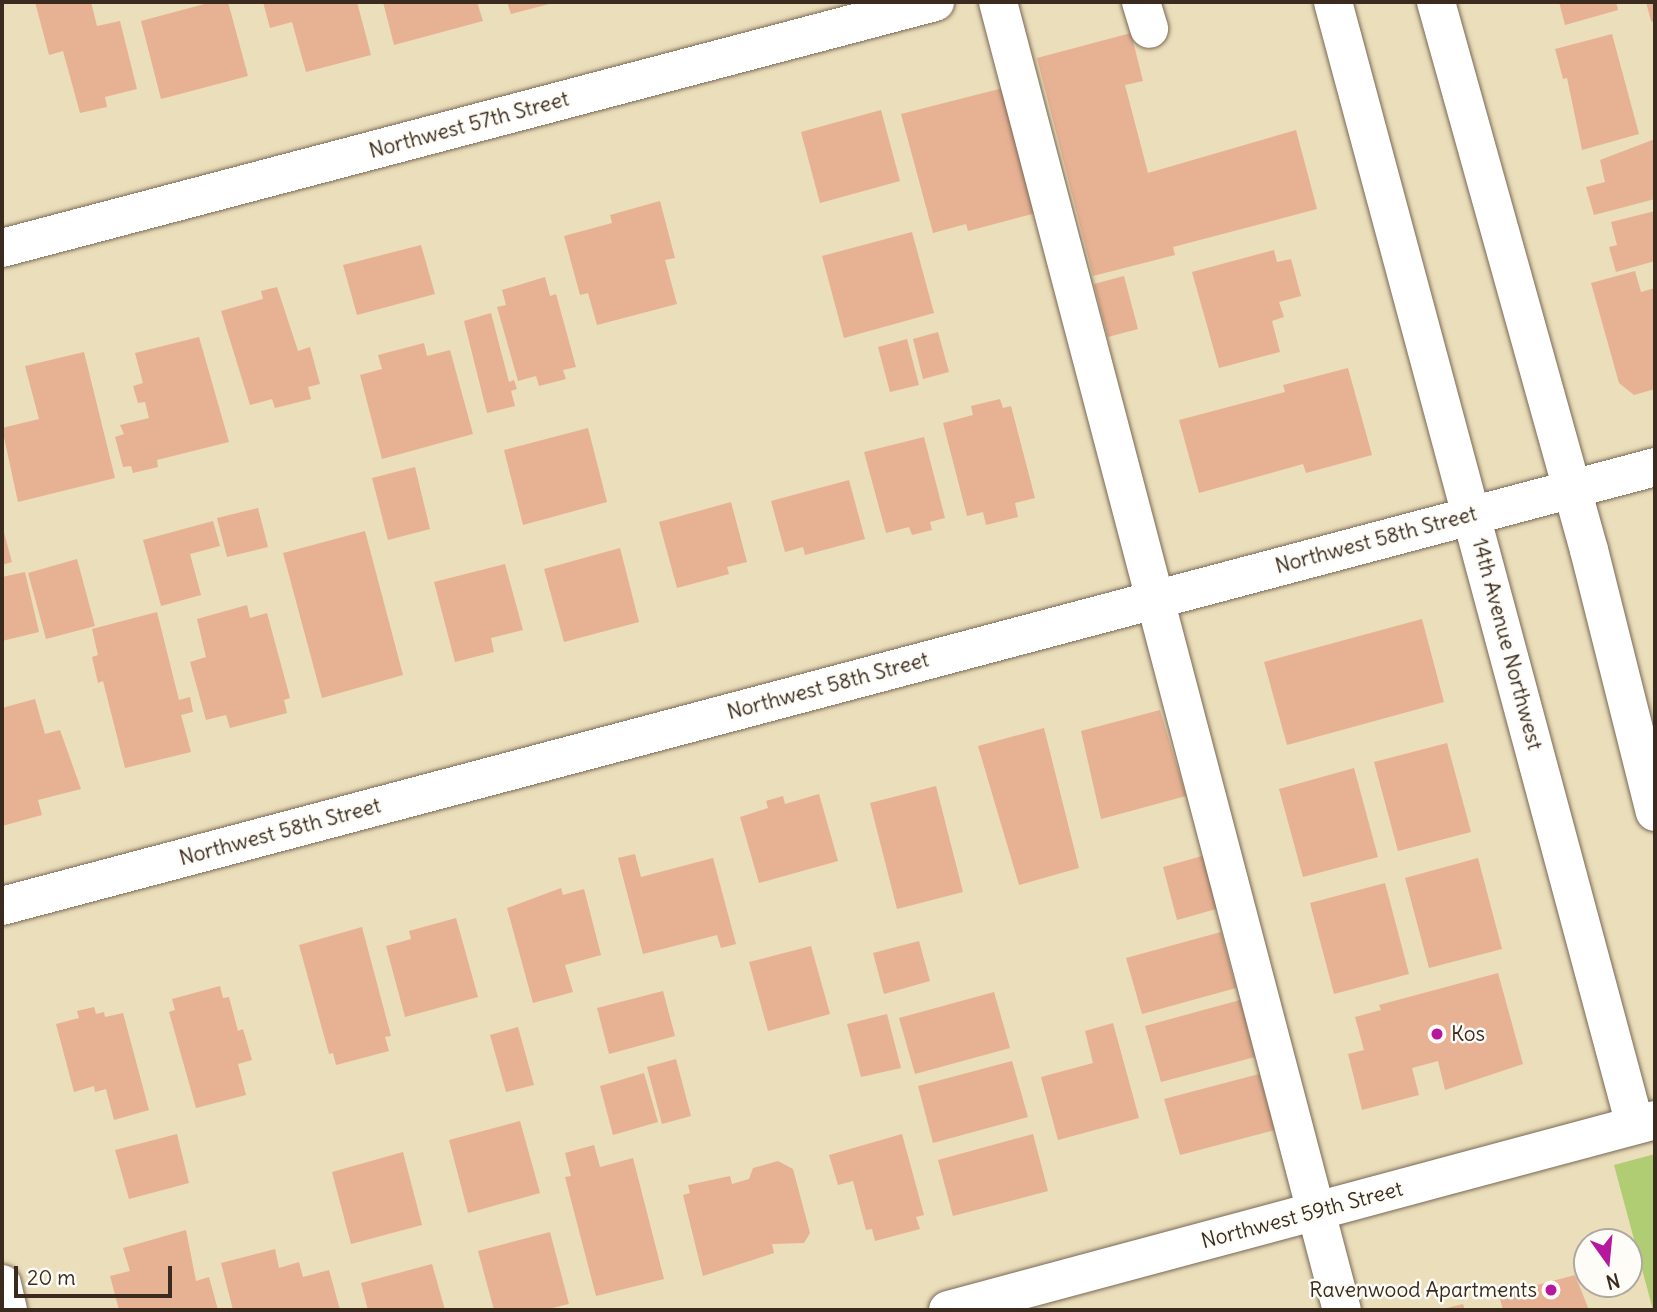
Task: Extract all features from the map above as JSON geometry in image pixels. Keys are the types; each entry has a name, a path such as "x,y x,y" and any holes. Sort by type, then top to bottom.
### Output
{"street":[{"name":"Northwest 57th Street","path":"2,248 935,2"},
{"path":"999,2 1153,600 1342,1310"},
{"name":"14th Avenue Northwest","path":"1333,2 1472,515 1645,1123"},
{"path":"1436,2 1571,488 1655,812"},
{"name":"Northwest 58th Street","path":"2,906 1655,467"},
{"name":"Northwest 59th Street","path":"948,1310 1645,1123"},
{"path":"2,1284 8,1310"}],"green space":[{"path":"1655,1154 1655,1310 1643,1273 1643,1228 1631,1228 1614,1165"}],"building":[{"path":"35,2 91,2 97,26 120,21 137,89 105,97 107,107 80,113 63,51 49,55"},
{"path":"212,2 228,2 248,76 161,99 141,21"},
{"path":"263,2 357,2 371,55 306,72 292,22 270,28"},
{"path":"383,2 477,2 483,21 394,45"},
{"path":"507,2 553,2 553,3 511,14"},
{"path":"1559,2 1616,2 1618,10 1565,25"},
{"path":"1646,2 1655,2 1655,23 1651,21"},
{"path":"1131,33 1143,81 1125,85 1148,173 1296,130 1317,209 1173,247 1175,255 1093,276 1037,58"},
{"path":"1612,34 1639,134 1582,150 1567,78 1563,79 1555,49"},
{"path":"1007,87 1040,212 968,231 966,224 933,233 901,114"},
{"path":"881,110 900,181 820,203 801,132"},
{"path":"1655,139 1655,199 1594,215 1586,187 1605,182 1600,160"},
{"path":"660,201 675,258 665,260 677,304 597,325 588,293 580,295 564,236 612,223 610,215"},
{"path":"1655,211 1655,261 1616,272 1609,247 1617,245 1611,222"},
{"path":"912,232 934,313 844,338 822,256"},
{"path":"421,245 435,294 357,315 343,265"},
{"path":"1274,250 1277,262 1291,259 1301,296 1279,302 1284,317 1272,321 1280,352 1219,368 1192,272"},
{"path":"1635,271 1641,292 1655,288 1655,389 1634,395 1619,383 1591,283"},
{"path":"1124,276 1138,329 1108,337 1094,284"},
{"path":"545,277 550,296 556,294 576,367 563,370 566,379 539,386 536,376 518,381 497,307 506,305 502,290"},
{"path":"277,287 298,351 310,347 320,384 308,387 311,399 275,408 272,399 250,405 221,311 263,299 261,291"},
{"path":"491,313 509,382 514,380 517,389 511,391 515,406 487,413 464,321"},
{"path":"938,332 949,372 923,379 913,339"},
{"path":"199,337 229,442 157,460 158,467 133,473 131,466 123,467 115,437 124,434 120,425 149,418 145,402 138,403 133,386 143,383 135,353"},
{"path":"907,339 919,385 890,392 878,347"},
{"path":"424,343 427,356 450,350 473,434 382,459 360,375 382,369 378,355"},
{"path":"84,352 115,478 18,502 2,428 39,419 25,366"},
{"path":"1348,368 1372,455 1306,473 1303,464 1199,493 1179,420 1285,392 1283,385"},
{"path":"1000,399 1003,408 1011,406 1035,498 1015,503 1018,517 986,525 983,512 967,516 943,423 973,415 971,406"},
{"path":"588,428 607,502 523,525 504,450"},
{"path":"924,437 945,518 930,522 932,530 912,535 909,527 886,533 864,452"},
{"path":"415,467 430,529 388,540 372,478"},
{"path":"849,480 865,539 805,555 803,547 785,552 771,501"},
{"path":"731,502 747,562 727,567 729,574 677,588 659,522"},
{"path":"258,508 268,547 227,557 217,518"},
{"path":"213,521 220,546 190,554 201,595 161,606 143,540"},
{"path":"2,525 12,562 2,565"},
{"path":"365,531 403,675 322,698 283,553"},
{"path":"620,548 639,622 564,642 544,569"},
{"path":"77,559 95,626 46,639 28,573"},
{"path":"505,564 523,630 491,638 494,652 455,662 434,582"},
{"path":"25,572 39,632 2,641 2,577"},
{"path":"247,605 250,618 267,613 290,698 284,700 287,713 230,728 226,715 206,720 190,662 206,657 197,619"},
{"path":"157,612 179,700 190,697 193,712 181,715 191,752 125,768 103,681 98,683 92,657 98,655 92,629"},
{"path":"1422,619 1444,702 1287,745 1264,662"},
{"path":"35,699 45,734 60,730 81,789 38,800 42,815 2,826 2,708"},
{"path":"1160,710 1186,796 1101,819 1081,731"},
{"path":"1044,728 1079,868 1019,885 978,746"},
{"path":"1447,743 1471,832 1398,851 1374,762"},
{"path":"1354,768 1378,857 1303,877 1279,789"},
{"path":"936,786 963,892 897,909 870,803"},
{"path":"819,794 838,861 759,883 740,817 768,808 766,801 783,796 785,804"},
{"path":"1213,853 1227,906 1177,920 1163,867"},
{"path":"635,854 641,877 713,858 736,944 721,948 717,935 643,954 618,858"},
{"path":"1478,858 1502,949 1429,968 1405,878"},
{"path":"1385,883 1409,974 1334,994 1310,903"},
{"path":"561,888 563,895 584,889 601,955 565,965 573,992 533,1003 507,908"},
{"path":"456,918 478,997 405,1017 386,946 411,939 409,931"},
{"path":"362,927 391,1036 385,1037 389,1051 336,1065 333,1053 329,1054 299,945"},
{"path":"1221,932 1236,988 1142,1014 1126,958"},
{"path":"919,941 930,981 884,994 873,953"},
{"path":"811,946 830,1014 768,1031 749,962"},
{"name":"Kos","path":"1498,973 1523,1064 1445,1090 1438,1061 1412,1068 1419,1095 1362,1110 1348,1054 1364,1050 1355,1017 1381,1010 1379,1005"},
{"path":"220,986 223,998 229,997 238,1031 243,1029 252,1060 238,1064 246,1095 196,1108 169,1012 175,1010 172,999"},
{"path":"663,991 675,1036 609,1054 597,1008"},
{"path":"994,992 1010,1048 915,1074 899,1018"},
{"path":"1240,1000 1255,1057 1161,1082 1145,1026"},
{"path":"94,1007 96,1014 104,1012 105,1017 123,1013 149,1110 114,1120 106,1089 95,1092 94,1086 74,1092 56,1024 79,1018 77,1011"},
{"path":"887,1014 901,1068 861,1077 847,1024"},
{"path":"1113,1023 1139,1118 1058,1140 1041,1077 1093,1063 1085,1031"},
{"path":"518,1027 534,1085 506,1092 490,1035"},
{"path":"676,1059 691,1116 662,1124 647,1067"},
{"path":"1012,1061 1028,1117 933,1143 918,1086"},
{"path":"644,1073 658,1122 613,1135 600,1086"},
{"path":"1259,1074 1275,1130 1180,1155 1164,1099"},
{"path":"520,1121 540,1193 468,1213 449,1140"},
{"path":"177,1134 189,1183 129,1199 115,1150"},
{"path":"902,1134 924,1215 916,1217 920,1229 875,1241 872,1229 866,1230 853,1181 838,1185 829,1155"},
{"path":"1033,1134 1048,1191 953,1216 938,1160"},
{"path":"594,1145 600,1167 633,1158 664,1279 596,1296 565,1177 571,1176 565,1153"},
{"path":"403,1152 422,1225 351,1244 332,1172"},
{"path":"778,1161 793,1169 810,1233 804,1243 772,1244 774,1253 703,1276 683,1195 690,1193 688,1185 730,1176 732,1184 749,1179 753,1168"},
{"path":"186,1230 196,1281 209,1277 218,1310 119,1310 110,1276 130,1271 123,1248"},
{"path":"550,1232 569,1304 544,1310 494,1310 478,1251"},
{"path":"275,1249 279,1268 299,1262 303,1277 329,1270 340,1310 233,1310 221,1263"},
{"path":"432,1264 445,1310 368,1310 361,1283"},
{"name":"Ravenwood Apartments","path":"1573,1276 1573,1298 1584,1298 1589,1310 1503,1310 1499,1295"},
{"name":"Ravenwood Apartments","path":"1463,1304 1465,1310 1443,1310 1443,1309"}],"place":[{"name":"Kos","path":"1437,1034"},
{"name":"Ravenwood Apartments","path":"1551,1290"}]}
